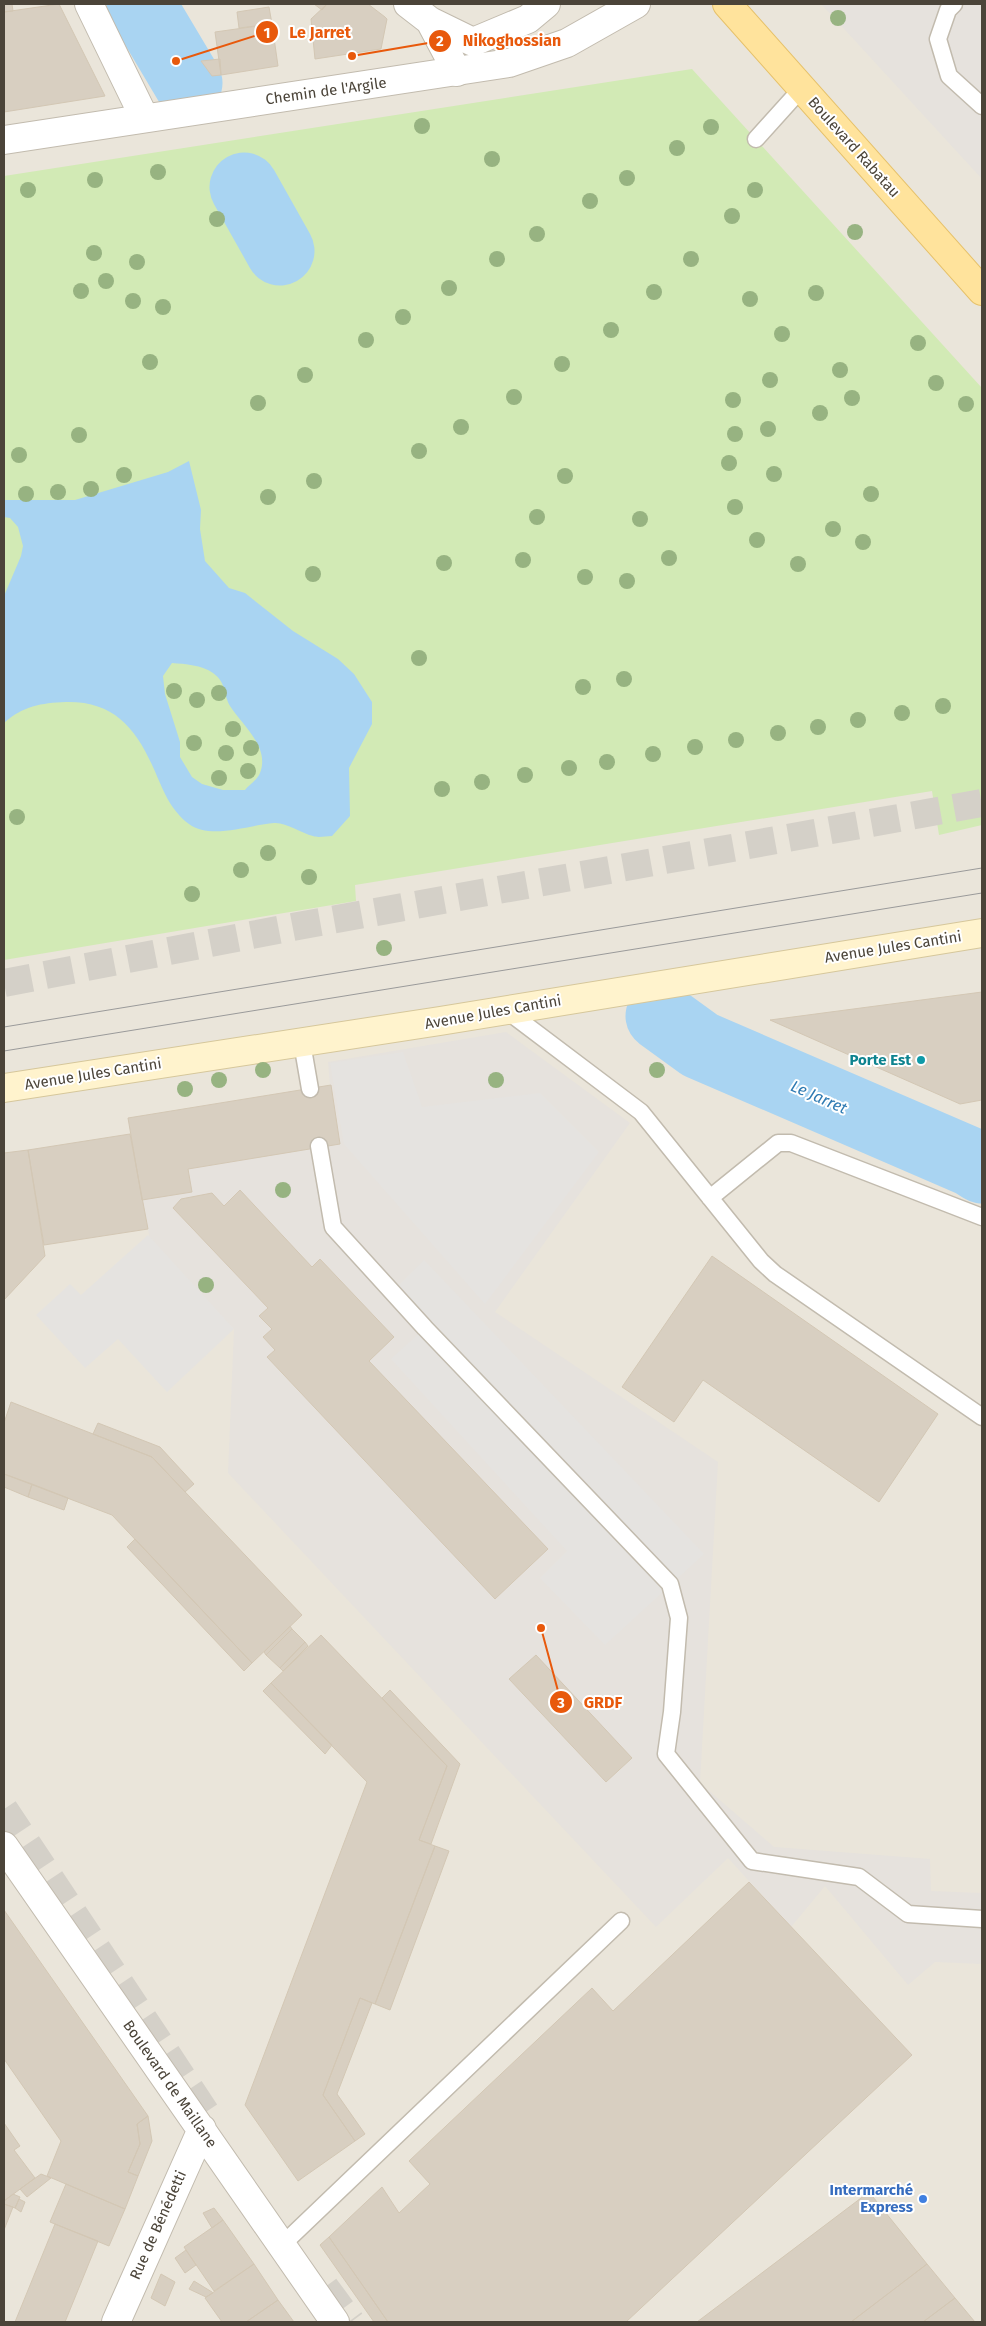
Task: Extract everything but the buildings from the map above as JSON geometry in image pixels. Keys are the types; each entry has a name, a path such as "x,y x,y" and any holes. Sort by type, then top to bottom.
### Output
{"main road":[{"name":"Boulevard Rabatau","path":"727,4 982,291"},
{"name":"Avenue Jules Cantini","path":"4,1088 302,1043 982,933"}],"street":[{"path":"89,4 152,116"},
{"path":"408,4 430,22 473,42 528,20 546,4"},
{"name":"Chemin de l'Argile","path":"4,140 509,63 567,43 636,4"},
{"path":"430,22 457,72"},
{"name":"Boulevard de Maillane","path":"4,1846 335,2322"},
{"name":"Rue de Bénédetti","path":"116,2322 202,2129"}],"lane":[{"path":"954,4 948,10 938,39 949,76 982,106"},
{"path":"756,139 802,88"},
{"path":"506,1010 641,1112 761,1260 775,1274 982,1417"},
{"path":"302,1043 310,1088"},
{"path":"710,1198 778,1143 791,1143 982,1217"},
{"path":"320,1146 333,1227 425,1328 670,1584 679,1618 672,1712 666,1754 752,1861 859,1877 908,1914 982,1919"},
{"path":"282,2245 621,1921"}],"shaded area":[{"path":"4,4 982,4 982,2322 4,2322"},
{"path":"821,4 982,4 982,179 835,19"},
{"path":"506,1032 630,1123 495,1312 718,1462 700,1783 774,1847 930,1859 931,1891 982,1893 982,1964 935,1962 908,1985 825,1886 791,1927 728,1858 656,1927 228,1473 234,1329 150,1240 128,1118 330,1085 328,1062"},
{"path":"403,1052 422,1107 540,1093 599,1152 485,1304 344,1144 330,1063"},
{"path":"148,1235 234,1329 167,1392 118,1339 85,1368 36,1315 70,1284 81,1295"},
{"path":"424,1260 704,1554 605,1645 540,1578 567,1551 391,1359 425,1328 392,1292"}],"green space":[{"path":"692,69 982,388 982,825 939,835 932,791 355,885 356,901 4,960 4,176"},
{"path":"4,960 6,976 4,976"}],"water":[{"path":"189,461 201,510 200,529 205,561 229,588 245,593 293,631 338,659 354,674 372,702 372,724 349,768 350,816 332,836 315,837 279,823 219,831 198,829 182,818 171,805 146,753 130,729 120,719 97,706 66,702 48,703 25,709 4,723 4,596 21,556 23,546 18,527 10,518 4,517 4,500 75,500 168,472","holes":["172,663 193,665 213,673 221,681 230,706 254,737 261,754 262,763 259,775 245,790 223,790 202,784 192,777 180,757 180,742 165,694 163,676"]}],"waterway":[{"name":"Le Jarret","path":"141,4 188,83"},
{"name":"Le Jarret","path":"244,187 280,251"},
{"name":"Le Jarret","path":"660,1016 700,1045 971,1162 982,1169"}],"tunnel":[{"path":"4,983 298,926 982,803"},
{"path":"4,1809 212,2122"},
{"path":"325,2287 351,2322"}],"tram line":[{"path":"4,1027 982,868"},
{"path":"4,1051 982,893"}],"place":[{"name":"Nikoghossian","path":"352,56"},
{"name":"Le Jarret","path":"176,61"},
{"name":"Porte Est","path":"921,1060"},
{"name":"GRDF","path":"541,1628"},
{"name":"Intermarché Express","path":"923,2199"}]}
